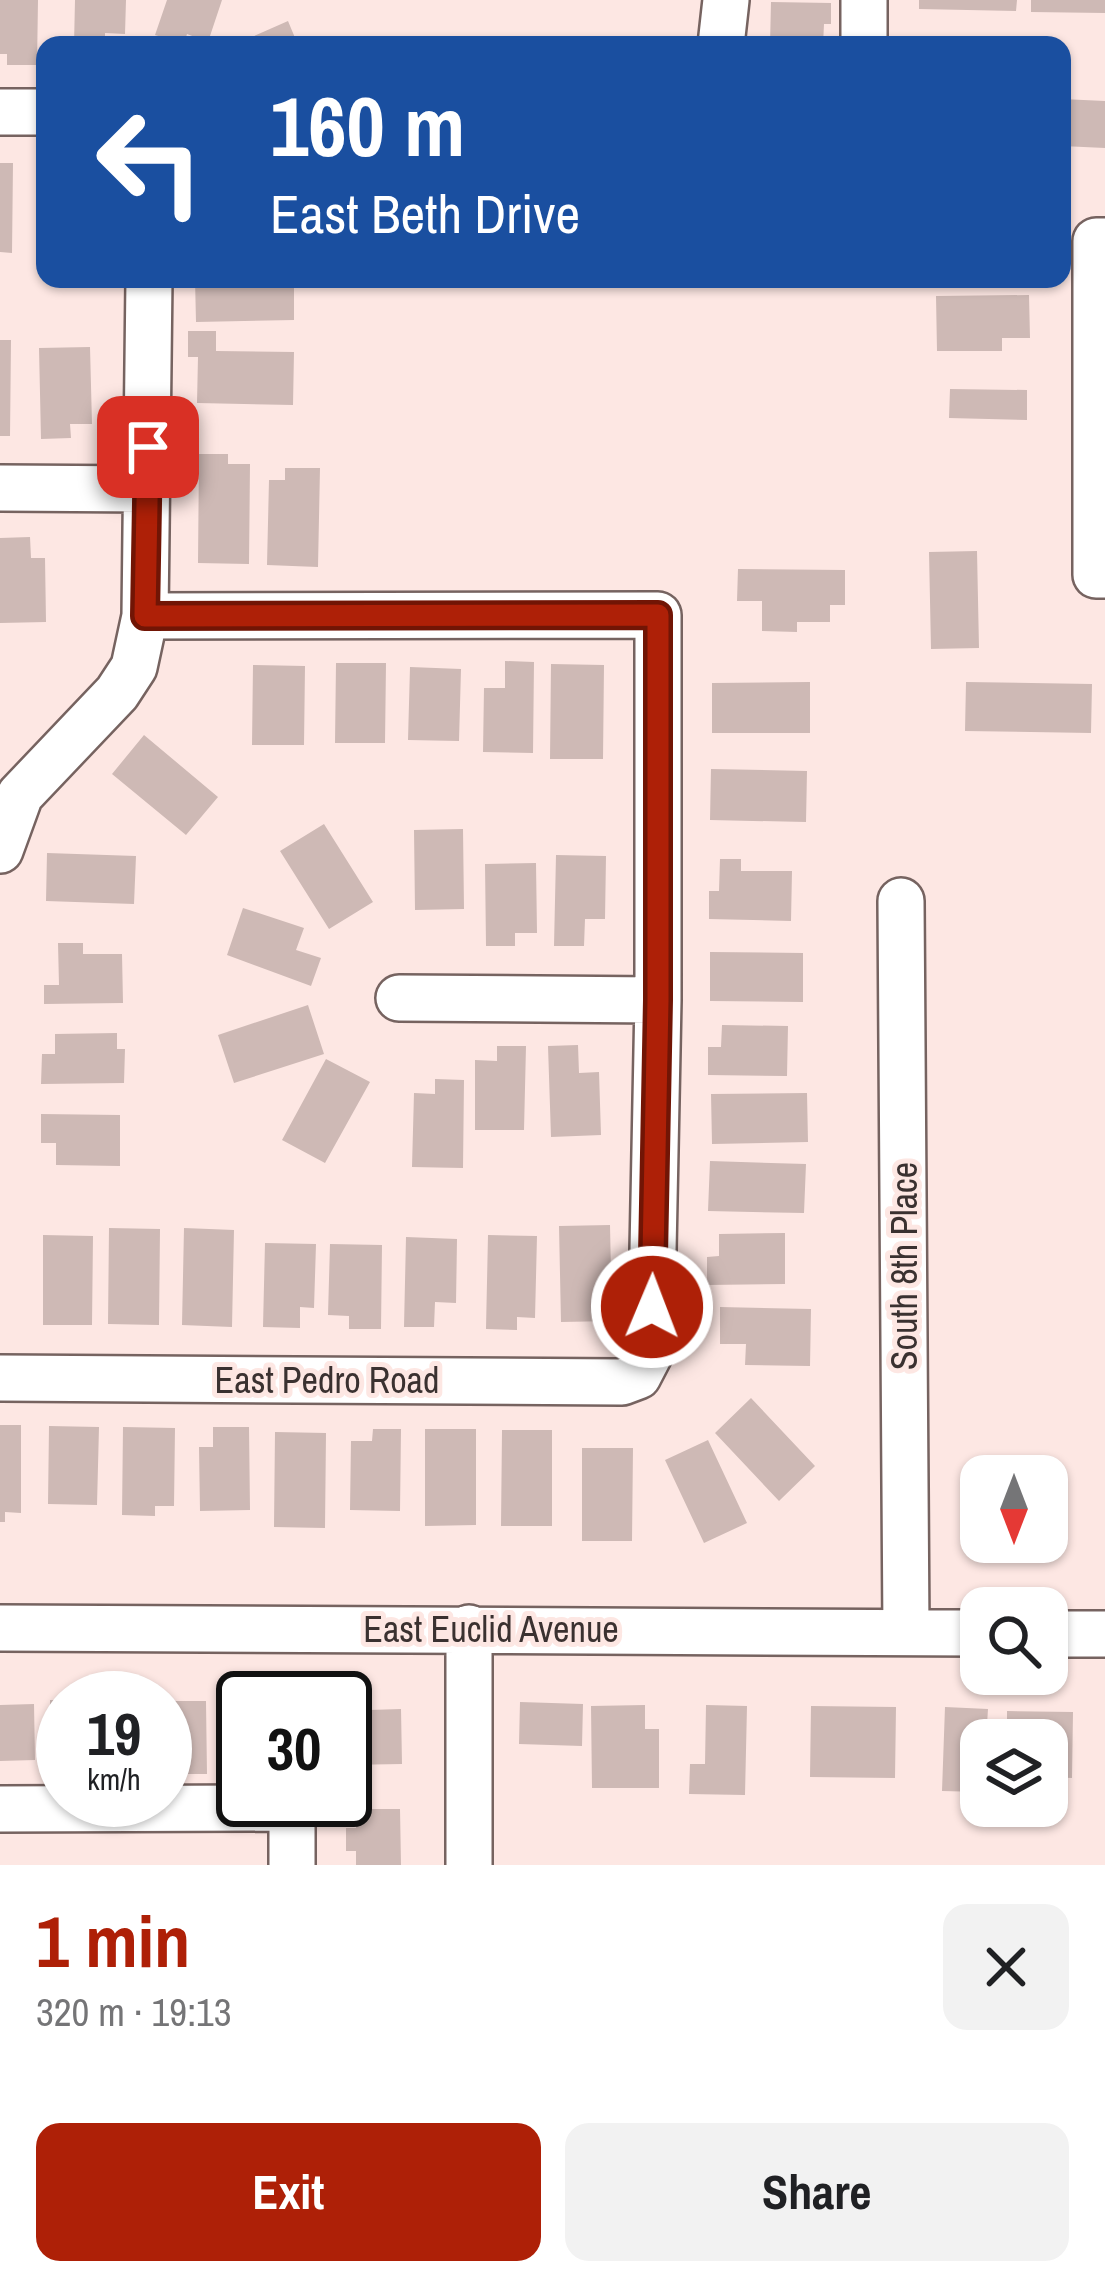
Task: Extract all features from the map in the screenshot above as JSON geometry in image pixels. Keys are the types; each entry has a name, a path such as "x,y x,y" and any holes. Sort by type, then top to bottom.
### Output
{"street":[{"path":"722,36 726,0"},
{"path":"864,0 864,36"},
{"path":"0,112 36,112"},
{"path":"1101,241 1101,575"},
{"path":"0,850 20,795 117,693 134,667 145,616 149,288"},
{"path":"0,488 148,489"},
{"path":"145,616 658,615 658,1000 399,998"},
{"name":"South 8th Place","path":"901,901 906,1632"},
{"name":"East Pedro Road","path":"0,1378 622,1382 638,1376 651,1351 658,1000"},
{"name":"East Euclid Avenue","path":"0,1628 960,1633"},
{"path":"469,1628 469,1865"},
{"path":"1068,1634 1105,1634"},
{"path":"0,1809 292,1808 292,1865"}],"building":[{"path":"0,0 38,0 36,65 7,65 7,54 0,54"},
{"path":"75,0 126,0 125,34 74,36"},
{"path":"167,0 222,0 210,36 155,35"},
{"path":"919,0 1017,0 1016,11 919,9"},
{"path":"1031,0 1105,0 1105,13 1031,12"},
{"path":"771,2 831,3 831,24 824,24 823,36 770,36"},
{"path":"288,21 294,36 254,36"},
{"path":"1071,99 1105,101 1105,148 1071,146"},
{"path":"0,163 13,163 12,253 0,252"},
{"path":"195,288 294,288 294,320 196,322"},
{"path":"1029,295 1030,338 1002,338 1002,351 937,351 936,296"},
{"path":"188,331 216,331 216,351 294,352 293,405 197,403 198,357 188,357"},
{"path":"0,340 11,340 10,436 0,436"},
{"path":"90,347 92,424 70,424 71,438 41,439 39,348"},
{"path":"950,389 1027,390 1027,420 949,418"},
{"path":"199,454 228,454 228,464 250,464 249,564 198,563"},
{"path":"285,468 320,468 318,567 267,565 269,480 285,480"},
{"path":"30,537 31,558 45,558 46,622 0,623 0,538"},
{"path":"977,551 979,648 931,649 929,552"},
{"path":"738,569 845,570 845,605 830,605 830,622 797,622 797,632 762,631 762,601 737,601"},
{"path":"505,661 534,662 533,753 483,752 484,688 505,688"},
{"path":"336,663 386,663 385,743 335,743"},
{"path":"551,664 604,665 603,759 550,759"},
{"path":"253,665 305,666 304,745 252,745"},
{"path":"410,667 461,669 459,741 408,740"},
{"path":"810,682 810,733 712,733 712,683"},
{"path":"966,682 1092,684 1091,733 965,731"},
{"path":"144,735 218,797 186,835 112,774"},
{"path":"711,769 807,771 806,822 710,820"},
{"path":"324,824 373,902 329,929 280,851"},
{"path":"463,829 464,909 415,910 414,830"},
{"path":"47,853 136,856 134,904 46,901"},
{"path":"556,855 606,856 605,919 585,919 584,946 554,946"},
{"path":"720,859 741,859 741,871 792,871 791,921 709,919 709,891 719,891"},
{"path":"536,863 537,933 515,933 515,946 486,946 485,864"},
{"path":"243,908 304,928 296,950 321,958 311,986 227,955"},
{"path":"58,943 83,943 83,954 122,954 123,1003 44,1004 44,985 59,985"},
{"path":"710,952 803,953 803,1002 710,1001"},
{"path":"308,1005 324,1054 234,1083 218,1035"},
{"path":"722,1025 788,1026 787,1076 708,1075 708,1047 721,1047"},
{"path":"117,1033 117,1049 125,1049 124,1083 41,1084 42,1054 55,1054 55,1034"},
{"path":"578,1045 579,1073 599,1072 601,1135 551,1137 548,1046"},
{"path":"497,1046 526,1046 524,1130 475,1130 475,1060 497,1061"},
{"path":"326,1059 370,1082 325,1163 282,1140"},
{"path":"435,1079 464,1080 463,1168 412,1167 414,1093 435,1094"},
{"path":"807,1093 808,1142 712,1144 711,1094"},
{"path":"41,1114 120,1115 120,1166 56,1165 56,1143 41,1143"},
{"path":"710,1161 806,1164 804,1213 708,1211"},
{"path":"610,1225 612,1321 561,1322 559,1226"},
{"path":"109,1228 160,1229 159,1325 108,1324"},
{"path":"184,1228 234,1230 232,1327 182,1325"},
{"path":"785,1233 785,1284 707,1285 707,1257 719,1256 719,1234"},
{"path":"43,1235 93,1236 92,1325 43,1325"},
{"path":"488,1235 537,1236 535,1318 517,1317 517,1330 486,1329"},
{"path":"406,1237 457,1239 456,1303 435,1302 434,1327 404,1327"},
{"path":"265,1243 316,1244 314,1308 300,1307 300,1328 263,1327"},
{"path":"330,1244 382,1245 381,1329 349,1329 349,1316 328,1315"},
{"path":"720,1307 811,1309 810,1366 745,1365 746,1344 720,1344"},
{"path":"751,1398 815,1466 779,1501 715,1433"},
{"path":"0,1425 21,1425 21,1513 5,1512 5,1522 0,1522"},
{"path":"49,1426 99,1427 97,1505 48,1504"},
{"path":"123,1427 175,1428 174,1506 155,1506 155,1516 122,1515"},
{"path":"213,1427 249,1427 250,1510 200,1511 199,1447 213,1447"},
{"path":"373,1429 401,1429 400,1511 350,1510 351,1441 372,1441"},
{"path":"425,1429 476,1429 476,1525 425,1526"},
{"path":"502,1430 552,1430 552,1526 501,1526"},
{"path":"275,1432 326,1433 325,1528 274,1527"},
{"path":"708,1440 747,1523 704,1543 665,1460"},
{"path":"582,1448 633,1448 632,1541 582,1541"},
{"path":"192,1701 206,1701 207,1774 192,1774"},
{"path":"520,1702 583,1704 582,1746 519,1744"},
{"path":"34,1704 35,1760 0,1761 0,1705"},
{"path":"645,1705 645,1729 659,1729 659,1788 592,1788 591,1706"},
{"path":"706,1705 747,1706 745,1795 689,1794 690,1764 705,1764"},
{"path":"811,1706 896,1707 895,1778 810,1777"},
{"path":"945,1707 988,1709 987,1719 960,1719 960,1791 942,1791"},
{"path":"401,1709 402,1764 372,1765 372,1710"},
{"path":"1007,1711 1073,1712 1072,1778 1068,1778 1068,1719 1007,1719"},
{"path":"372,1809 400,1809 401,1865 356,1865 356,1851 346,1851 346,1828 372,1827"}],"route":[{"path":"148,447 145,616 658,615 652,1307"}]}
